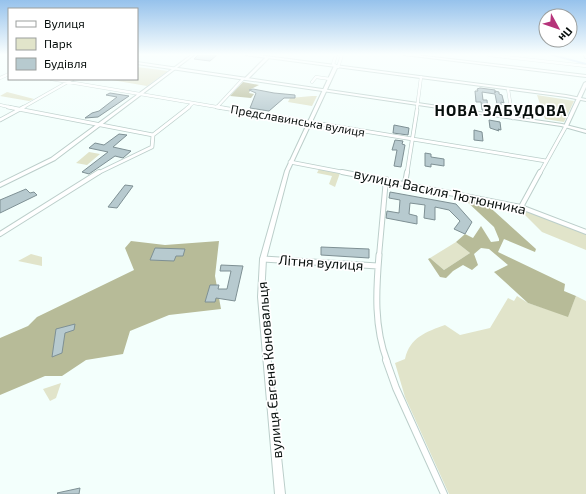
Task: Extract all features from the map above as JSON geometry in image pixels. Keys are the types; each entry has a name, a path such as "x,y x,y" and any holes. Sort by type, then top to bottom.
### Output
{"main road":[{"path":"0,185 49,162 163,78"},
{"path":"238,78 326,90 417,108 513,118 566,126 586,132"},
{"path":"429,78 586,100"},
{"name":"вулиця Євгена Коновальця","path":"280,494 261,297 263,259 290,162 330,79"},
{"path":"566,126 580,99 586,82"}],"street":[{"path":"312,82 315,78"},
{"path":"323,78 330,79"},
{"path":"405,183 421,78"},
{"path":"217,107 245,79"},
{"name":"Предславинська вулиця","path":"57,80 546,161"},
{"path":"0,120 71,80"},
{"path":"508,88 513,118"},
{"path":"0,234 101,171 152,147 153,135 193,103"},
{"path":"0,106 153,135"},
{"path":"521,207 566,126"},
{"name":"вулиця Василя Тютюнника","path":"290,162 386,179 521,207 586,232"},
{"path":"386,179 376,306 384,354 396,388 444,494"},
{"name":"Літня вулиця","path":"263,259 378,266"}],"green space":[{"path":"158,78 147,86 112,80"},
{"path":"243,82 259,85 251,89 249,93 254,94 251,98 230,96"},
{"path":"7,92 34,99 29,101 0,96"},
{"path":"537,95 574,101 564,122 545,119"},
{"path":"317,96 312,106 288,102 290,98"},
{"path":"89,152 100,154 87,165 76,163"},
{"path":"319,169 340,173 335,187 329,184 332,176 317,173"},
{"path":"462,197 484,202 536,249 535,252 504,239 498,252 565,284 564,291 576,296 568,317 528,303 494,272 508,265 489,249 481,248 474,254 478,265 472,270 463,265 453,271 446,278 440,277 428,259 430,258 444,270 470,253 456,242 465,234 473,238 481,226 491,242 499,241 494,227"},
{"path":"517,207 586,233 586,250 542,232"},
{"path":"131,241 165,245 219,241 215,276 221,309 169,315 130,331 123,354 86,360 62,376 45,376 0,395 0,338 28,326 37,317 134,270 125,248"},
{"path":"456,242 470,253 444,270 430,258"},
{"path":"31,254 42,257 42,266 18,261"},
{"path":"517,296 528,303 568,316 576,296 586,301 586,494 449,494 405,397 395,363 405,359 407,352 415,340 431,330 445,325 460,335 490,328 508,298 514,301"},
{"path":"61,383 56,398 50,401 43,389"}],"building":[{"path":"480,88 499,92 499,94 502,95 504,103 501,102 501,105 497,104 495,94 482,92 483,100 487,100 488,111 482,110 481,102 476,102 475,91 478,91 477,89"},
{"path":"253,89 295,95 295,98 284,98 269,111 250,108 256,93 249,90"},
{"path":"110,93 129,96 98,117 85,118 92,113 99,111 117,97 106,95"},
{"path":"489,120 500,122 501,130 498,129 499,131 490,128"},
{"path":"394,125 409,128 408,135 393,133"},
{"path":"474,130 482,132 483,141 474,140"},
{"path":"119,134 127,135 113,147 131,151 123,158 115,156 89,174 82,172 108,152 89,148 95,143 104,145"},
{"path":"395,140 403,141 402,144 405,145 401,167 394,166 397,150 392,150"},
{"path":"425,153 431,154 431,157 444,159 444,166 431,164 431,167 425,166"},
{"path":"125,185 133,186 117,208 108,207"},
{"path":"26,189 30,193 34,192 37,195 0,213 0,200"},
{"path":"390,192 456,204 472,222 465,234 454,229 460,221 449,210 435,207 435,220 424,218 425,205 410,203 409,214 417,216 417,224 386,218 387,211 399,213 400,200 389,198"},
{"path":"321,247 369,249 369,258 321,255"},
{"path":"155,248 185,249 183,256 176,256 174,261 150,260"},
{"path":"221,265 243,266 235,301 216,298 215,302 205,302 210,285 219,285 218,289 227,289 231,271 220,271"},
{"path":"75,324 74,330 65,333 62,353 52,357 56,329"},
{"path":"80,488 79,494 57,493"}],"district":[{"name":"НОВА ЗАБУДОВА","path":"501,110"}]}
